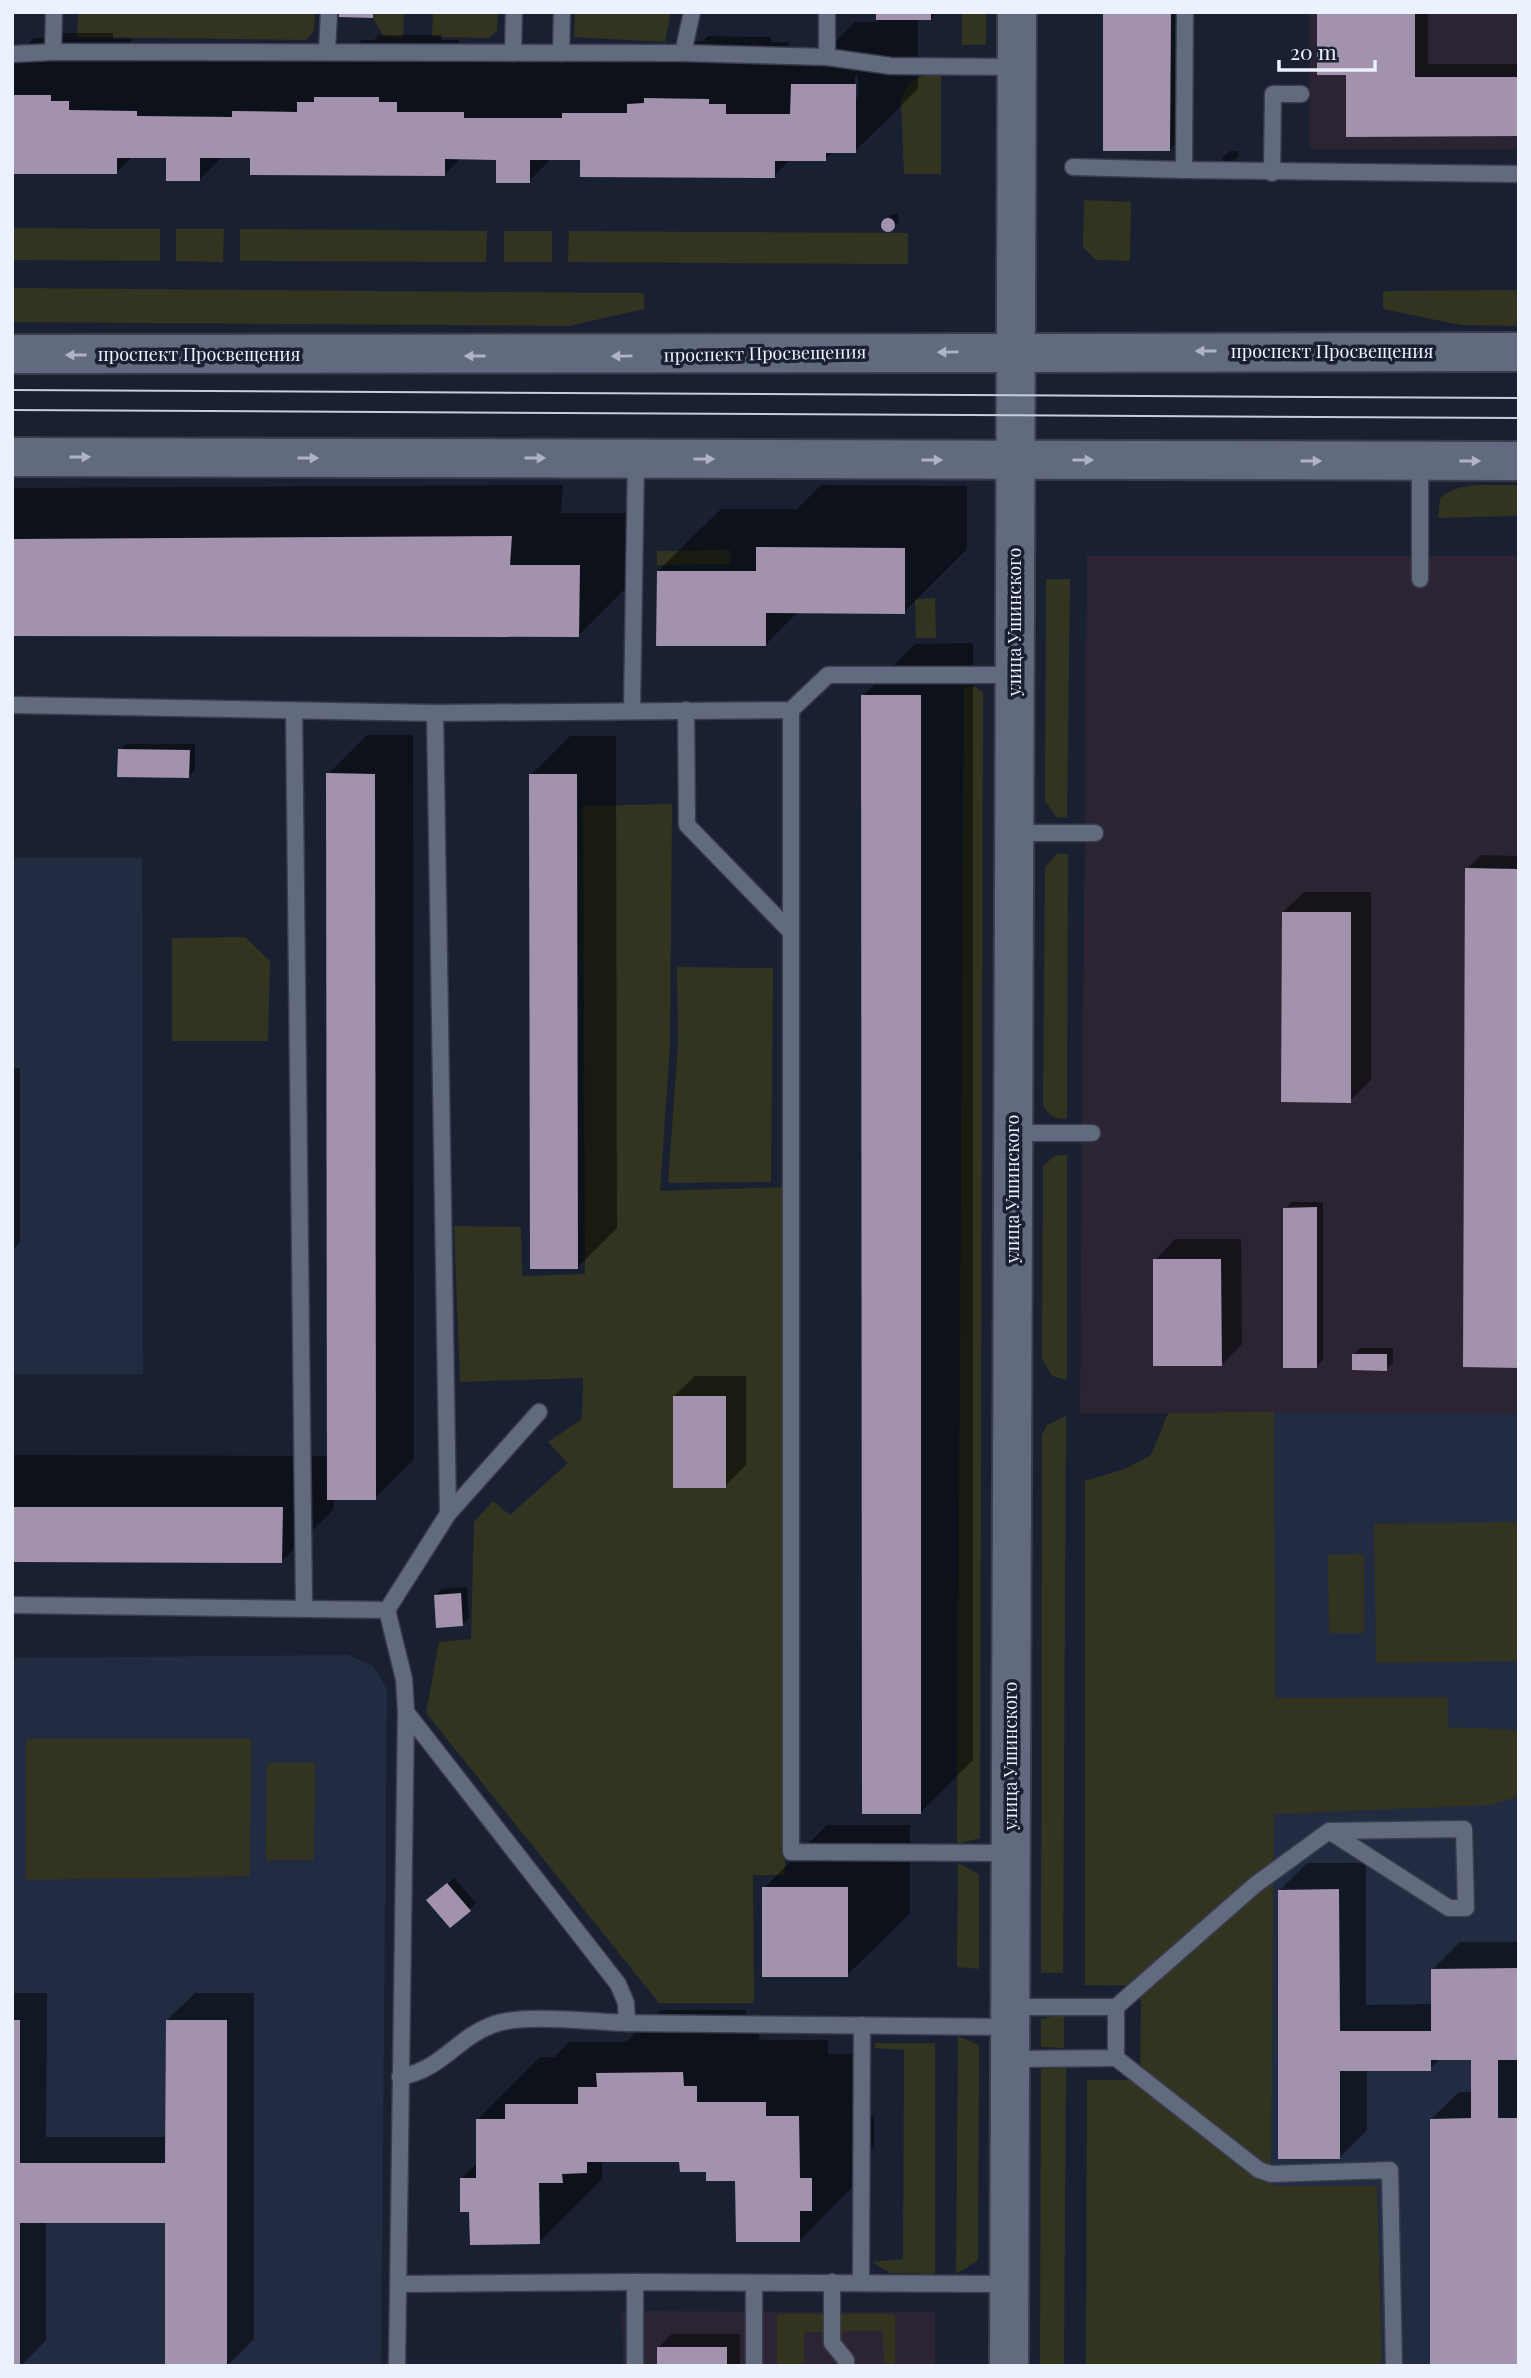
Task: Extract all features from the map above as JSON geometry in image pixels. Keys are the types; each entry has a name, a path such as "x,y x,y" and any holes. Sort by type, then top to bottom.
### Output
{"main road":[{"name":"улица Ушинского","path":"1009,2366 1017,12"},
{"name":"проспект Просвещения","path":"12,354 543,357 1016,351 1519,352"},
{"path":"12,457 1519,461"}],"lane":[{"path":"54,12 54,52"},
{"path":"327,51 329,12"},
{"path":"513,53 514,12"},
{"path":"561,53 562,12"},
{"path":"683,53 692,12"},
{"path":"827,12 827,57"},
{"path":"1184,170 1185,12"},
{"path":"12,54 327,51 683,53 827,57 891,66 1017,67"},
{"path":"1272,173 1273,94 1301,94"},
{"path":"1073,167 1272,173 1519,174"},
{"path":"632,710 636,459"},
{"path":"1420,461 1420,579"},
{"path":"12,705 435,713 791,710 828,675 1015,675"},
{"path":"294,710 304,1607"},
{"path":"686,710 687,825 791,932"},
{"path":"791,710 791,1852 1010,1853"},
{"path":"435,713 448,1514"},
{"path":"1014,833 1095,832"},
{"path":"1013,1133 1092,1133"},
{"path":"397,2366 406,1712 404,1679 387,1610 448,1514 539,1412"},
{"path":"12,1605 387,1610"},
{"path":"406,1712 618,1984 626,2003 627,2023"},
{"path":"1010,2031 1116,2007 1255,1885 1329,1830 1464,1829 1466,1908 1450,1908 1329,1830"},
{"path":"1116,2007 1116,2058"},
{"path":"400,2077 423,2073 469,2036 495,2024 522,2020 862,2025 1010,2031 1116,2058 1259,2170 1271,2174 1390,2170 1394,2366"},
{"path":"861,2283 862,2025"},
{"path":"635,2282 635,2366"},
{"path":"832,2282 832,2343 846,2360 846,2366"},
{"path":"754,2283 754,2366"},
{"path":"399,2284 1010,2284"}],"shaded area":[{"path":"1309,12 1519,12 1519,149 1310,149"},
{"path":"1087,556 1519,556 1519,1414 1080,1413"},
{"path":"12,858 142,858 143,1374 12,1374"},
{"path":"1274,1412 1519,1414 1519,2366 1382,2366 1377,2186 1271,2187"},
{"path":"348,1655 373,1666 387,1689 381,2366 12,2366 12,1658"},
{"path":"622,2311 935,2312 935,2366 623,2366"}],"green space":[{"path":"78,12 315,12 314,31 306,40 77,37"},
{"path":"373,12 404,12 403,38 384,37 373,18"},
{"path":"433,12 498,12 497,31 489,38 432,37"},
{"path":"575,12 671,12 665,42 574,37"},
{"path":"962,12 986,12 986,45 962,45"},
{"path":"941,74 941,174 904,174 901,100 911,82 927,75"},
{"path":"1084,200 1131,202 1130,261 1096,260 1083,247"},
{"path":"12,228 160,229 160,261 12,260"},
{"path":"176,229 224,229 223,262 176,261"},
{"path":"240,229 487,231 486,262 240,261"},
{"path":"504,231 552,231 552,262 504,262"},
{"path":"569,231 908,233 908,264 568,262"},
{"path":"12,288 644,293 644,309 569,326 12,322"},
{"path":"1519,290 1519,326 1461,325 1383,309 1383,291"},
{"path":"1478,485 1519,485 1519,516 1438,518 1440,498 1449,492"},
{"path":"730,550 730,564 657,565 657,551"},
{"path":"1046,579 1070,579 1067,818 1056,817 1045,801"},
{"path":"935,598 936,638 916,638 915,599"},
{"path":"964,687 975,687 983,692 980,1838 957,1844"},
{"path":"672,804 670,1045 660,1191 785,1187 785,1875 753,1875 754,2003 659,2003 426,1713 439,1642 471,1639 474,1522 493,1501 510,1515 568,1463 548,1442 582,1419 583,1378 460,1382 454,1226 521,1227 522,1276 585,1274 583,806"},
{"path":"1057,854 1068,854 1067,1119 1052,1116 1043,1105 1045,867"},
{"path":"245,937 270,961 268,1041 172,1041 172,938"},
{"path":"677,967 773,968 771,1182 668,1183 678,1045"},
{"path":"1056,1155 1067,1155 1067,1380 1052,1376 1042,1359 1043,1166"},
{"path":"1274,1412 1275,1698 1448,1697 1448,1727 1519,1730 1519,1796 1491,1805 1274,1814 1271,2186 1377,2186 1382,2366 1086,2366 1087,2080 1140,2080 1141,1986 1085,1985 1085,1481 1125,1469 1151,1455 1168,1413"},
{"path":"1066,1416 1063,1973 1041,1973 1042,1435 1047,1425"},
{"path":"1519,1522 1519,1661 1376,1663 1374,1524"},
{"path":"1364,1554 1364,1633 1329,1633 1328,1555"},
{"path":"26,1739 251,1739 250,1876 26,1880"},
{"path":"267,1763 315,1763 314,1860 266,1860"},
{"path":"958,1863 979,1874 979,1969 957,1967"},
{"path":"1064,2014 1064,2048 1041,2047 1041,2019"},
{"path":"958,2036 979,2045 978,2260 956,2274"},
{"path":"875,2043 935,2043 935,2274 890,2273 872,2262 903,2259 904,2050 875,2048"},
{"path":"1066,2067 1064,2366 1040,2366 1041,2069"},
{"path":"777,2314 895,2314 895,2366 884,2366 883,2331 804,2332 804,2366 777,2366"}],"building":[{"path":"339,12 373,12 373,18 339,17"},
{"path":"876,12 931,12 931,20 876,20"},
{"path":"1103,12 1171,12 1170,151 1103,151"},
{"path":"1317,12 1415,12 1415,77 1519,77 1519,136 1346,137 1346,75 1317,75"},
{"path":"791,84 856,84 856,153 826,153 826,161 775,161 775,178 580,177 580,160 530,160 530,183 496,183 496,160 445,159 445,176 250,175 250,158 200,158 200,181 166,181 166,158 117,158 117,174 12,174 12,95 51,95 51,101 69,101 69,110 137,111 137,116 232,117 232,111 297,112 297,102 314,102 314,97 379,97 379,102 397,102 397,112 464,112 464,118 562,118 562,113 627,113 627,104 644,103 644,98 709,99 709,104 726,104 726,114 790,114"},
{"path":"888,218 893,220 893,230 888,232 883,230 881,225 883,220"},
{"path":"512,536 510,565 580,565 579,637 12,636 12,539"},
{"path":"756,547 905,548 905,614 766,613 766,646 656,646 657,571 756,571"},
{"path":"861,695 921,695 921,1814 862,1814"},
{"path":"118,749 190,750 189,778 117,777"},
{"path":"326,773 375,774 376,1500 327,1500"},
{"path":"529,774 577,774 578,1269 530,1269"},
{"path":"1465,868 1519,869 1519,1368 1463,1367"},
{"path":"1282,912 1351,912 1351,1103 1281,1102"},
{"path":"1317,1207 1317,1368 1283,1368 1283,1208"},
{"path":"1153,1259 1221,1259 1222,1366 1153,1366"},
{"path":"1352,1354 1387,1354 1387,1371 1352,1370"},
{"path":"673,1396 726,1396 726,1488 673,1488"},
{"path":"12,1507 283,1507 282,1563 12,1562"},
{"path":"461,1593 463,1626 436,1628 434,1595"},
{"path":"447,1883 471,1911 450,1928 426,1900"},
{"path":"762,1887 848,1887 848,1977 762,1977"},
{"path":"1339,1889 1340,2031 1431,2031 1431,1969 1519,1968 1519,2060 1498,2060 1498,2118 1519,2118 1519,2366 1430,2366 1430,2119 1471,2118 1471,2060 1431,2060 1431,2071 1340,2071 1340,2159 1278,2159 1278,1890"},
{"path":"12,2020 20,2020 20,2163 165,2163 166,2020 227,2020 227,2366 165,2366 165,2223 20,2223 20,2366 12,2366"},
{"path":"683,2072 684,2086 697,2086 697,2102 766,2102 766,2116 799,2116 800,2178 812,2178 812,2211 800,2211 800,2242 736,2242 735,2181 706,2181 706,2172 680,2172 679,2162 587,2162 587,2173 562,2174 563,2183 539,2183 540,2244 470,2245 469,2212 460,2212 460,2178 476,2178 476,2119 505,2119 505,2104 578,2104 578,2087 597,2087 596,2073"},
{"path":"657,2347 727,2347 727,2366 657,2366"}],"tram line":[{"path":"12,390 1519,398"},
{"path":"12,410 1519,418"}]}
